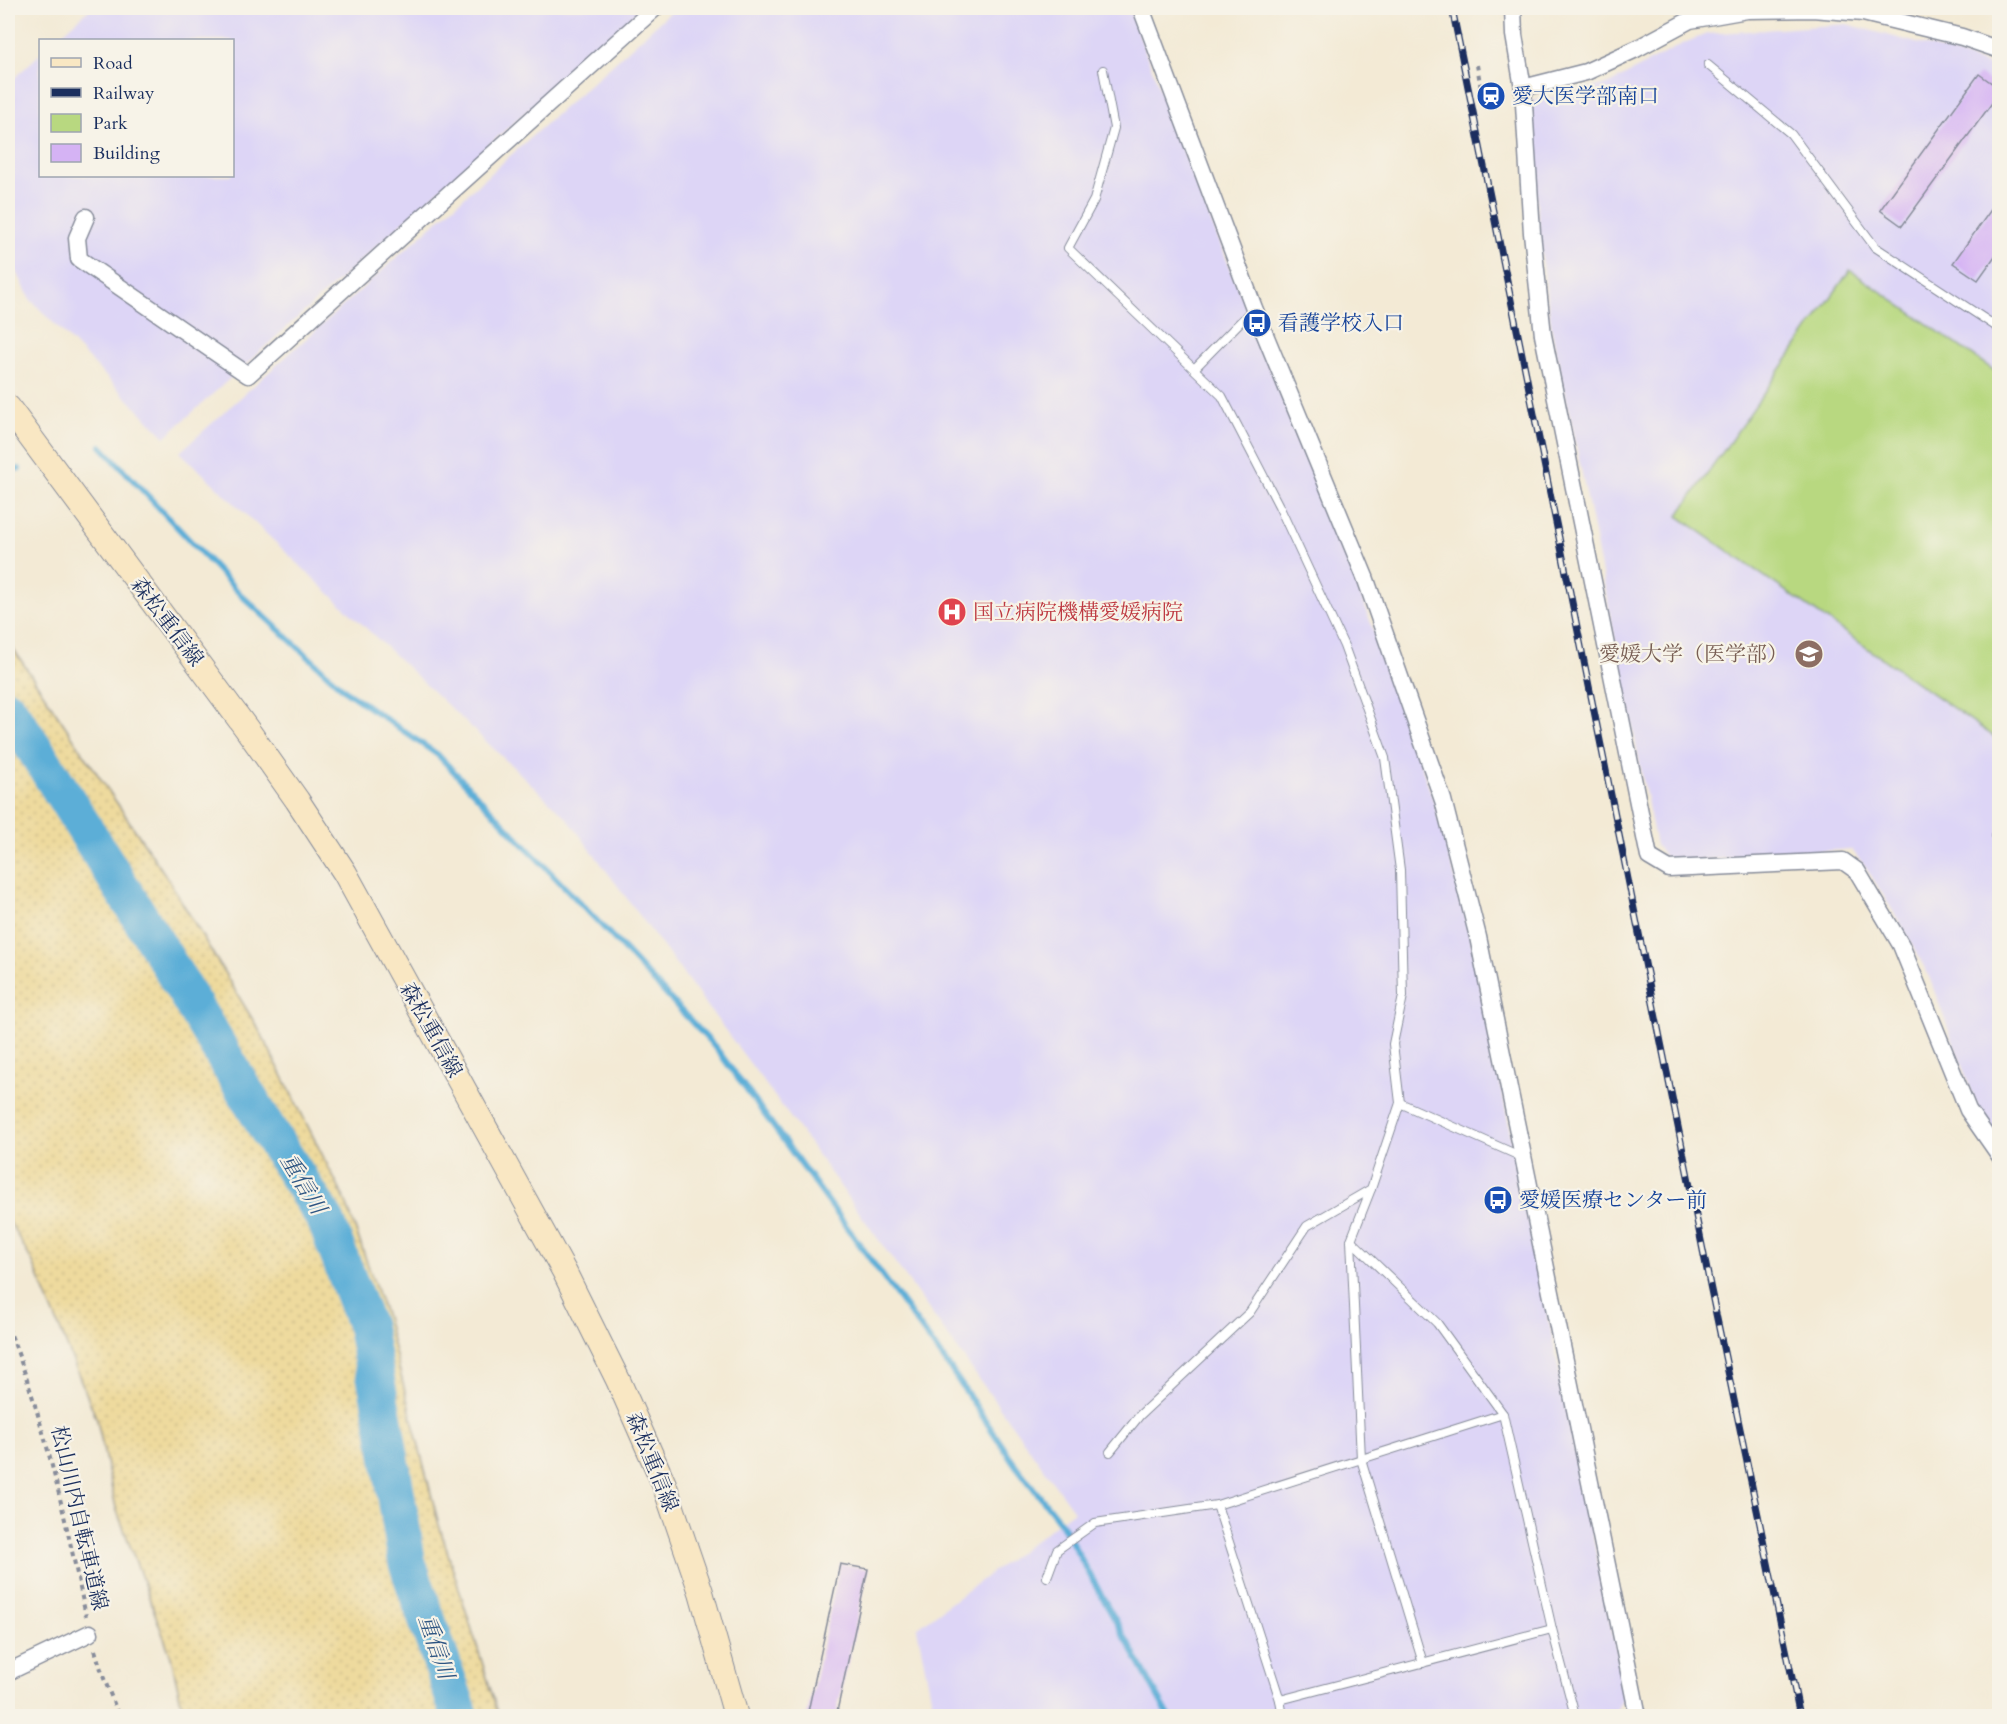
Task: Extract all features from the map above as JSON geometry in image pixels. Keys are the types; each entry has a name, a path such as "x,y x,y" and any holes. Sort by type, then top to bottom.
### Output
{"main road":[{"name":"森松重信線","path":"8,407 246,728 345,873 564,1271 618,1380 664,1484 701,1592 736,1716"}],"street":[{"path":"86,217 77,237 79,259 248,375 655,8"},
{"path":"1141,8 1254,308 1365,576 1443,800 1478,937 1636,1715"},
{"path":"1512,8 1522,88 1532,233 1543,335 1649,857 1669,869 1843,861 1857,871 1901,945 1968,1110 2000,1156"},
{"path":"1522,88 1586,72 1636,49 1689,20 1747,9 1864,10 2000,50"},
{"path":"8,1672 90,1633"}],"lane":[{"path":"1708,65 1791,134 1875,247 2000,329"},
{"path":"1103,70 1114,128 1094,200 1068,248 1222,396 1278,506 1344,646 1385,758 1400,870 1403,996 1393,1044 1400,1103 1351,1240 1361,1459 1423,1663"},
{"path":"1195,368 1254,308"},
{"path":"2000,831 1996,836 2000,839"},
{"path":"1400,1103 1522,1157"},
{"path":"1110,1452 1140,1414 1250,1312 1307,1226 1371,1189"},
{"path":"1351,1240 1437,1323 1503,1414 1552,1629 1575,1716"},
{"path":"1047,1577 1057,1550 1095,1523 1217,1505 1503,1414"},
{"path":"1217,1505 1280,1700 1283,1716"},
{"path":"1280,1700 1552,1629"}],"path":[{"path":"1477,65 1481,88"},
{"name":"松山川内自転車道線","path":"8,1327 27,1377 48,1445 90,1633 103,1676 119,1716"}],"shaded area":[{"path":"91,8 641,8 165,437 30,299 8,253 8,84 39,55 39,177 234,177 234,39 56,39"},
{"path":"675,8 1129,8 1188,164 1356,581 1433,799 1468,925 1625,1694 1613,1716 935,1716 917,1628 1074,1511 796,1125 567,818 180,452"},
{"name":"愛媛大学（医学部）","path":"1847,24 1953,53 1999,69 1999,1143 1975,1101 1928,974 1866,867 1851,849 1671,862 1656,845 1552,332 1540,242 1529,102 1611,83 1684,43 1707,34"}],"green space":[{"path":"1850,270 1999,374 1999,740 1678,516"}],"sand":[{"path":"8,641 168,879 262,1035 346,1202 386,1317 439,1525 499,1716 184,1716 171,1657 116,1508 97,1420 33,1263 8,1219"}],"building":[{"path":"1979,74 2000,89 2000,92 1902,226 1880,210"},
{"path":"2000,197 2000,249 1978,280 1953,263"},
{"path":"840,1564 868,1569 836,1716 807,1716"}],"waterway":[{"path":"101,446 241,595 347,692 438,755 716,1048 950,1368 1016,1466 1061,1523 1169,1716"},
{"path":"8,469 19,469"},
{"name":"重信川","path":"8,709 161,951 268,1130 326,1221 366,1327 407,1562 460,1716"}],"railway":[{"path":"1452,8 1711,1290 1800,1716"}],"place":[{"name":"愛大医学部南口","path":"1491,96"},
{"name":"看護学校入口","path":"1257,323"},
{"name":"国立病院機構愛媛病院","path":"952,612"},
{"name":"愛媛大学（医学部）","path":"1809,654"},
{"name":"愛媛医療センター前","path":"1498,1200"}]}
